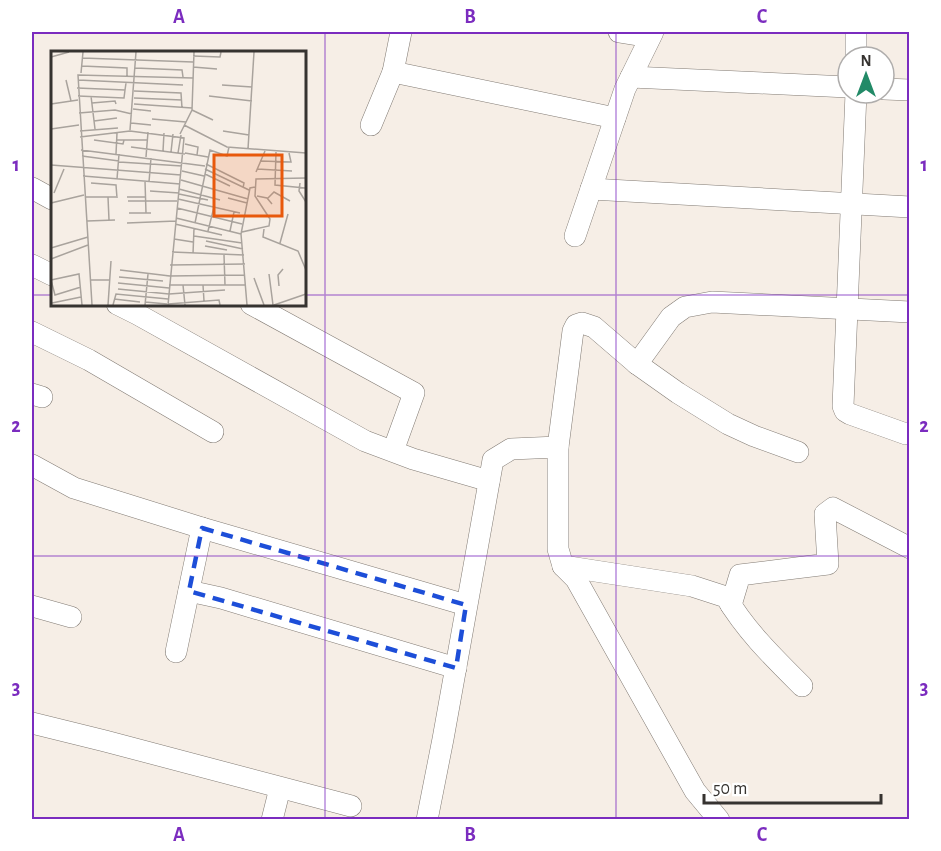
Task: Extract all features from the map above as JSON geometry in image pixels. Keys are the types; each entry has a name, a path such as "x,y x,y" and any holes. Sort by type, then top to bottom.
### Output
{"street":[{"path":"371,125 393,72 401,32"},
{"path":"574,237 625,89 652,34 619,32"},
{"path":"393,72 615,118"},
{"path":"631,77 836,86"},
{"path":"856,105 843,406 850,414 909,434"},
{"path":"32,188 51,198"},
{"path":"591,189 909,207"},
{"path":"32,265 51,274"},
{"path":"637,364 671,317 685,307 712,302 909,312"},
{"path":"121,306 365,441 413,459 489,481"},
{"path":"255,306 414,393 393,451"},
{"path":"719,819 695,791 576,579 563,566 558,549 558,447 573,331 576,325 582,323 594,327 637,364 728,424 798,452"},
{"path":"32,332 89,360 213,432"},
{"path":"427,819 493,459 511,449 558,447"},
{"path":"32,465 74,488 466,605"},
{"path":"731,605 741,575 828,564 825,514 833,508 909,548"},
{"path":"176,652 202,528"},
{"path":"563,566 692,586 726,597 737,616 801,686"},
{"path":"189,591 220,598 456,668"},
{"path":"32,606 71,617"},
{"path":"32,723 351,806"},
{"path":"272,819 280,788"}],"highlighted area":[{"path":"202,528 466,605 456,668 189,591"}]}
